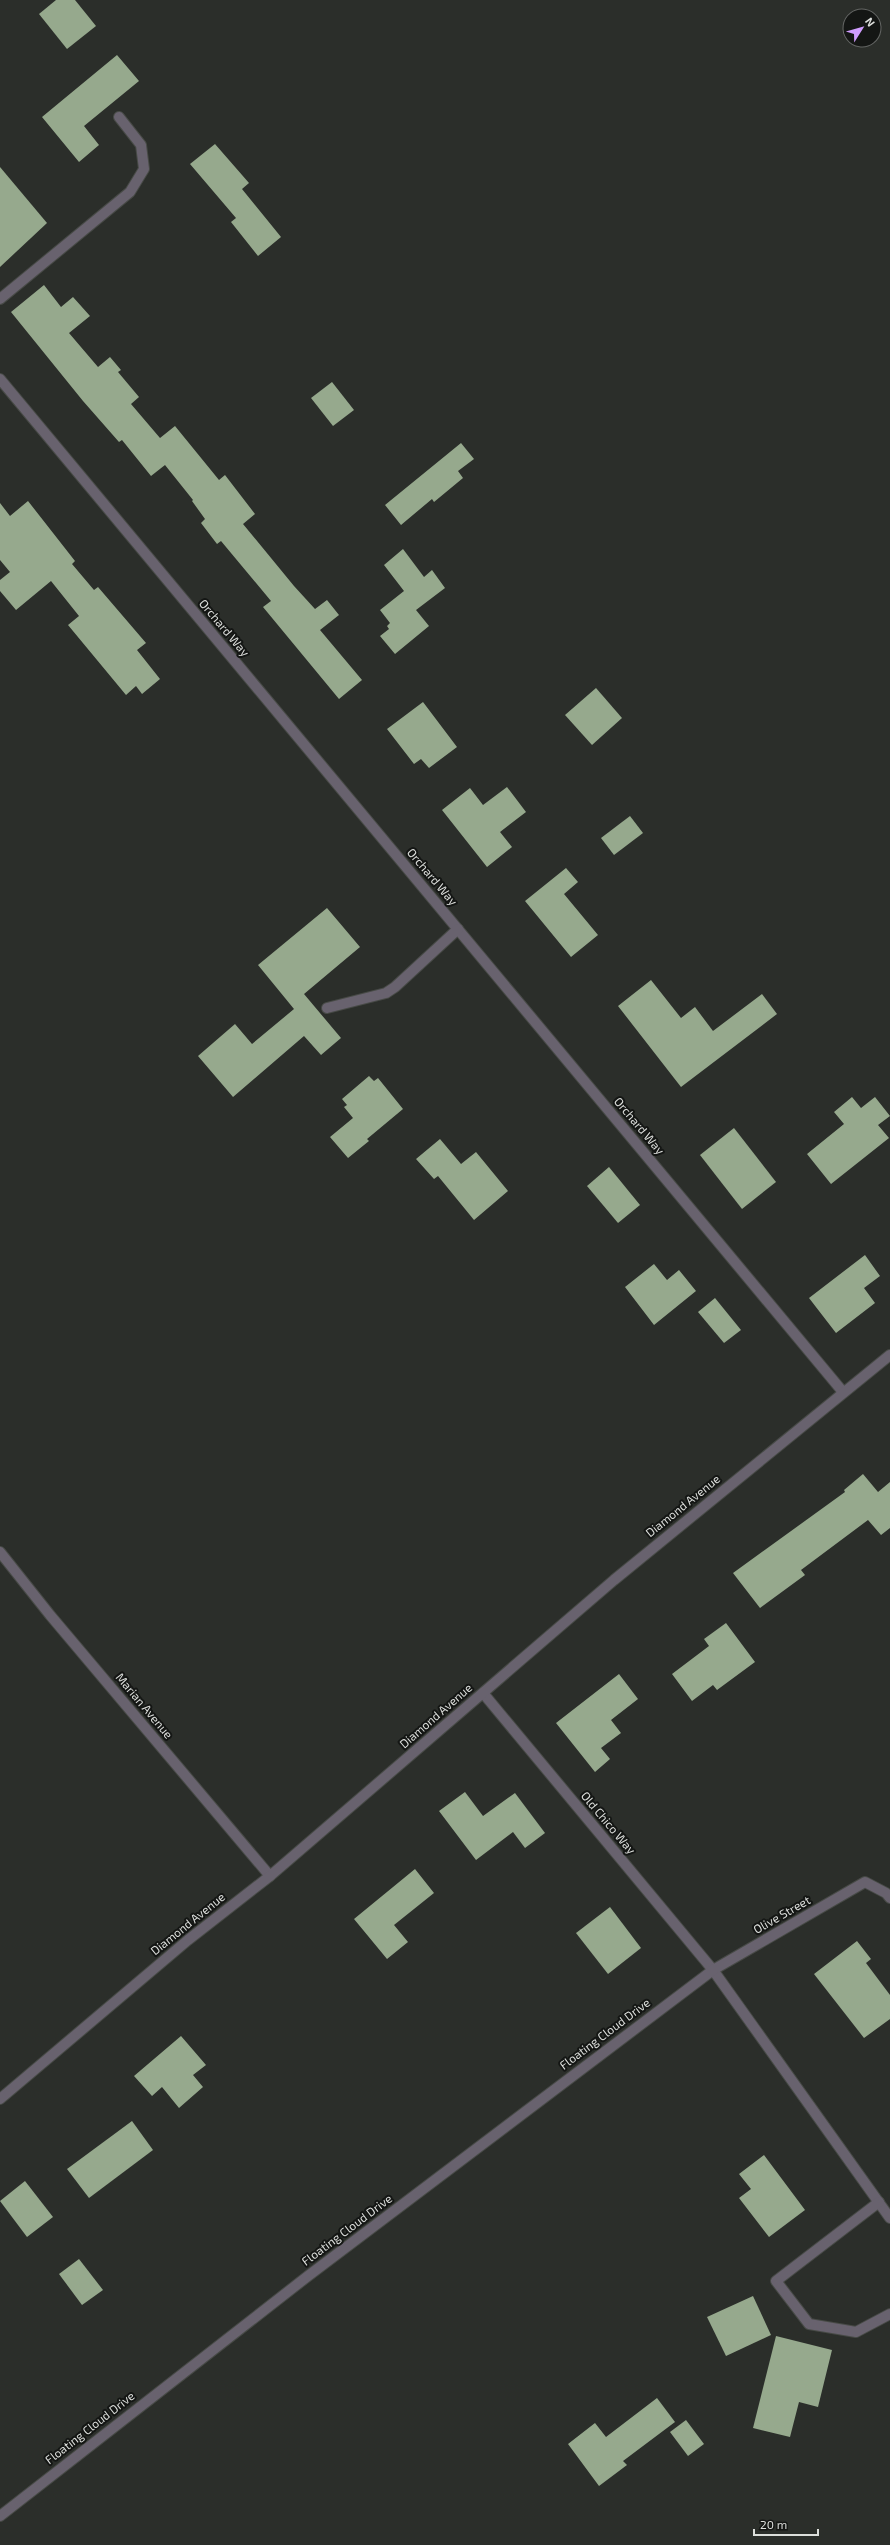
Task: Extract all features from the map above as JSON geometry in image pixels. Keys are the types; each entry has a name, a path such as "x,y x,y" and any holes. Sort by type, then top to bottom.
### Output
{"street":[{"path":"0,299 130,192 144,169 141,145 119,117"},
{"name":"Orchard Way","path":"0,379 843,1392"},
{"path":"327,1008 386,993 395,987 458,929"},
{"name":"Diamond Avenue","path":"0,2099 188,1940 270,1876 614,1580 890,1354"},
{"name":"Marian Avenue","path":"0,1552 50,1615 270,1876"},
{"name":"Old Chico Way","path":"483,1693 713,1970 890,2218"},
{"name":"Olive Street","path":"713,1970 865,1882 886,1893 890,1898"},
{"name":"Floating Cloud Drive","path":"0,2516 308,2276 713,1970"},
{"path":"879,2202 776,2281 809,2324 856,2332 890,2314"}],"building":[{"path":"56,0 75,0 96,26 67,49 39,14"},
{"path":"117,55 139,81 84,126 99,145 79,162 42,117"},
{"path":"215,144 249,183 242,189 281,237 258,256 231,222 236,218 190,164"},
{"path":"0,167 47,223 0,267"},
{"path":"44,285 61,307 73,297 90,316 69,333 98,367 110,357 121,370 118,372 139,397 131,404 160,438 175,426 219,480 225,475 255,514 243,524 315,609 327,600 339,615 320,630 362,680 339,699 263,607 271,601 221,541 217,544 201,523 205,519 192,501 193,500 165,465 151,476 122,440 119,442 83,401 11,312"},
{"path":"332,382 354,410 333,426 311,398"},
{"path":"461,443 474,459 458,471 463,478 434,502 432,499 401,525 385,505"},
{"path":"28,501 75,561 72,564 94,590 98,587 146,643 137,650 160,679 142,694 136,686 126,695 68,625 79,616 51,581 16,610 0,591 0,580 10,572 0,560 0,503 10,516"},
{"path":"403,549 424,577 432,570 445,588 416,610 429,626 395,654 380,636 389,629 387,626 390,623 380,610 404,591 384,565"},
{"path":"596,688 622,718 592,745 565,715"},
{"path":"423,702 457,747 429,768 421,759 414,764 387,729"},
{"path":"507,787 526,812 500,832 512,847 487,867 442,810 470,788 483,805"},
{"path":"630,816 643,833 614,855 601,838"},
{"path":"566,868 578,882 564,894 598,935 571,957 525,901"},
{"path":"327,908 360,947 304,994 341,1038 321,1055 304,1036 233,1097 198,1056 235,1024 252,1044 294,1009 258,965"},
{"path":"651,980 681,1018 695,1007 713,1031 762,994 777,1014 681,1087 618,1006"},
{"path":"369,1076 374,1081 378,1078 403,1109 367,1139 369,1141 348,1158 330,1137 353,1118 344,1107 347,1105 342,1099"},
{"path":"852,1097 861,1108 875,1097 890,1116 878,1125 889,1138 831,1184 807,1154 844,1124 834,1112"},
{"path":"734,1128 776,1182 742,1209 700,1155"},
{"path":"440,1139 461,1164 476,1152 508,1191 474,1220 438,1176 434,1179 416,1159"},
{"path":"609,1167 640,1205 618,1223 587,1186"},
{"path":"865,1255 880,1276 864,1288 875,1303 836,1333 809,1298"},
{"path":"654,1264 667,1280 679,1270 696,1291 654,1325 625,1287"},
{"path":"715,1298 741,1330 724,1343 698,1312"},
{"path":"863,1474 878,1492 890,1482 890,1528 881,1535 868,1520 801,1570 805,1575 760,1608 733,1573 845,1492 844,1490"},
{"path":"726,1623 755,1662 717,1690 713,1685 692,1701 672,1674 709,1646 704,1639"},
{"path":"619,1674 638,1699 611,1720 621,1733 601,1748 610,1759 595,1772 556,1723"},
{"path":"465,1792 483,1816 515,1793 545,1833 525,1848 513,1832 476,1860 439,1811"},
{"path":"415,1869 434,1893 394,1925 408,1942 387,1959 354,1919"},
{"path":"610,1907 641,1948 608,1974 576,1933"},
{"path":"857,1941 871,1959 866,1963 890,1995 890,2019 864,2038 814,1974"},
{"path":"181,2036 206,2065 193,2075 203,2087 179,2108 162,2087 152,2096 134,2076"},
{"path":"132,2121 153,2150 89,2198 67,2169"},
{"path":"764,2155 805,2210 769,2237 739,2198 751,2189 739,2174"},
{"path":"25,2181 53,2217 27,2237 0,2201"},
{"path":"79,2259 103,2290 82,2305 59,2274"},
{"path":"753,2296 771,2335 726,2356 707,2317"},
{"path":"776,2336 832,2350 818,2407 799,2402 790,2437 753,2428"},
{"path":"657,2398 675,2422 623,2461 627,2465 599,2486 568,2444 595,2423 606,2437"},
{"path":"686,2420 704,2444 688,2456 670,2432"}]}
